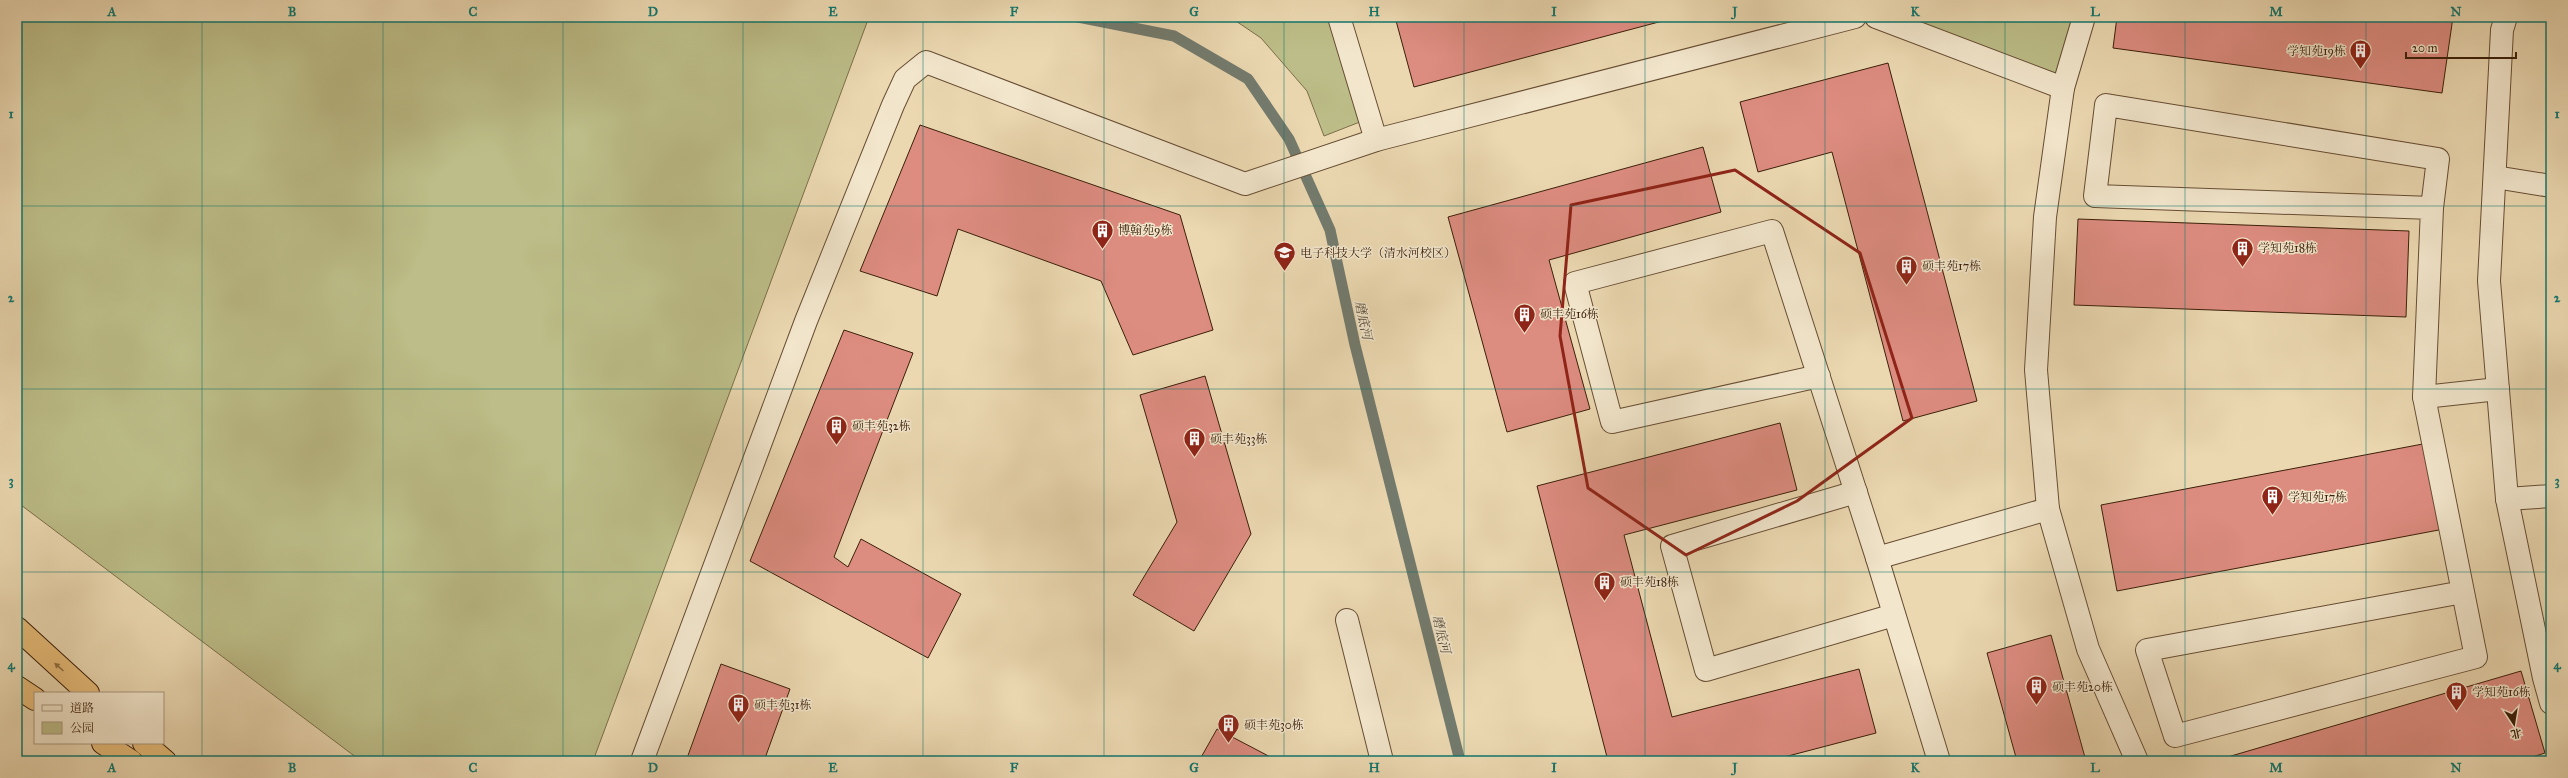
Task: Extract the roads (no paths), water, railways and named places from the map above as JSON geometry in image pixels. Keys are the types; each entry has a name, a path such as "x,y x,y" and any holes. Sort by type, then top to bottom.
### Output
{"highway":[{"path":"17,628 87,692"},
{"path":"17,687 34,698"},
{"path":"105,744 131,761"},
{"path":"145,744 164,761"}],"street":[{"path":"1339,17 1376,140"},
{"path":"642,761 806,321 905,79 926,62 1245,184 1269,178 1376,140 1854,17"},
{"path":"1876,17 2063,88"},
{"path":"2084,17 2063,88 2045,217 2036,370 2048,509 2088,650 2137,761"},
{"path":"2506,17 2502,30 2489,281 2507,499 2544,678 2551,703"},
{"path":"2432,208 2096,196 2106,104 2438,159 2432,208 2424,397 2463,592 2476,657 2175,736 2147,650 2463,592"},
{"path":"2494,177 2551,186"},
{"path":"1818,376 1612,422 1575,283 1772,231 1877,558 1933,759"},
{"path":"2424,397 2498,389"},
{"path":"1856,492 1672,546 1706,670 1894,615"},
{"path":"2507,499 2551,496"},
{"path":"1877,558 2048,509"},
{"path":"1347,620 1382,761"}],"waterway":[{"name":"磨底河","path":"1078,17 1174,36 1248,79 1289,139 1330,230 1355,345 1460,761"}],"place":[{"name":"学知苑19栋","path":"2361,70"},
{"name":"博翰苑9栋","path":"1103,250"},
{"name":"学知苑18栋","path":"2242,268"},
{"name":"电子科技大学（清水河校区）","path":"1284,272"},
{"name":"硕丰苑17栋","path":"1907,286"},
{"name":"硕丰苑16栋","path":"1525,334"},
{"name":"硕丰苑32栋","path":"837,446"},
{"name":"硕丰苑33栋","path":"1194,458"},
{"name":"学知苑17栋","path":"2273,516"},
{"name":"硕丰苑18栋","path":"1604,602"},
{"name":"硕丰苑20栋","path":"2037,706"},
{"name":"学知苑16栋","path":"2457,712"},
{"name":"硕丰苑31栋","path":"738,724"},
{"name":"硕丰苑30栋","path":"1228,744"}]}
